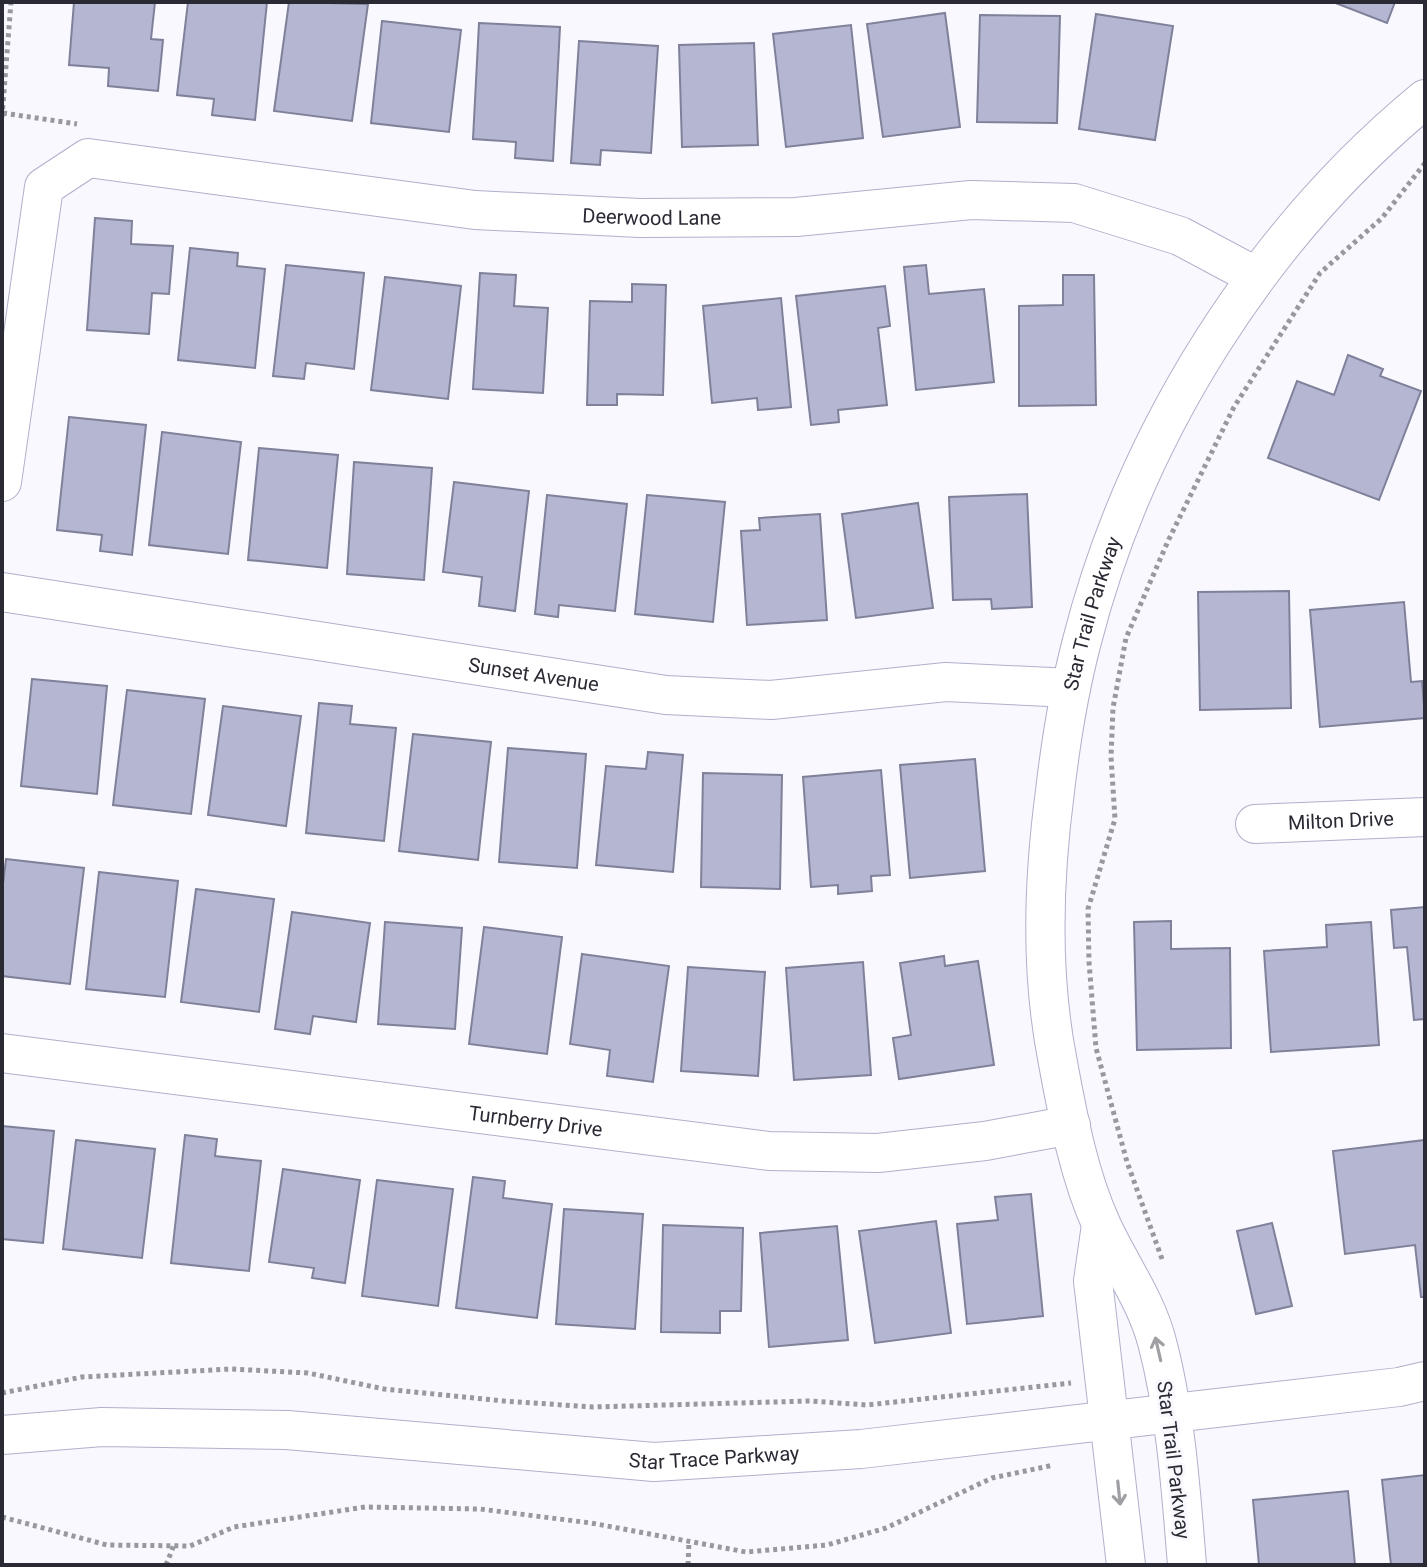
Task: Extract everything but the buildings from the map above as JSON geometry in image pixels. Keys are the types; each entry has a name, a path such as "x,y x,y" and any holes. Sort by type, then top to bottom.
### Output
{"street":[{"name":"Star Trail Parkway","path":"1187,1565 1172,1413 1157,1341 1146,1308 1101,1225 1071,1125 1057,1061 1045,966 1046,871 1059,761 1071,688 1098,587 1141,476 1196,371 1255,276 1321,196 1364,151 1425,99"},
{"name":"Deerwood Lane","path":"2,482 44,187 88,158 475,210 640,218 796,217 971,200 1074,203 1180,236 1255,276"},
{"name":"Sunset Avenue","path":"2,592 666,695 771,700 946,682 1071,688"},
{"name":"Milton Drive","path":"1255,824 1425,817"},
{"name":"Turnberry Drive","path":"2,1053 769,1151 878,1153 985,1141 1071,1125"},
{"name":"Star Trail Parkway","path":"1101,1225 1093,1281 1126,1565"},
{"name":"Star Trace Parkway","path":"2,1435 102,1427 287,1430 654,1462 861,1449 1399,1387 1425,1381"}],"path":[{"path":"2,117 11,2"},
{"path":"1166,1272 1127,1162 1096,1048 1089,962 1088,909 1115,819 1111,757 1113,708 1126,638 1168,541 1234,407 1320,273 1382,218 1425,163"},
{"path":"2,1393 82,1377 231,1369 308,1373 384,1389 593,1407 810,1401 867,1405 1106,1381"},
{"path":"2,1517 107,1545 190,1546 234,1527 365,1507 480,1509 591,1523 746,1552 827,1545 886,1528 992,1478 1055,1465"},
{"path":"688,1565 689,1541"},
{"path":"166,1565 174,1545"}]}
